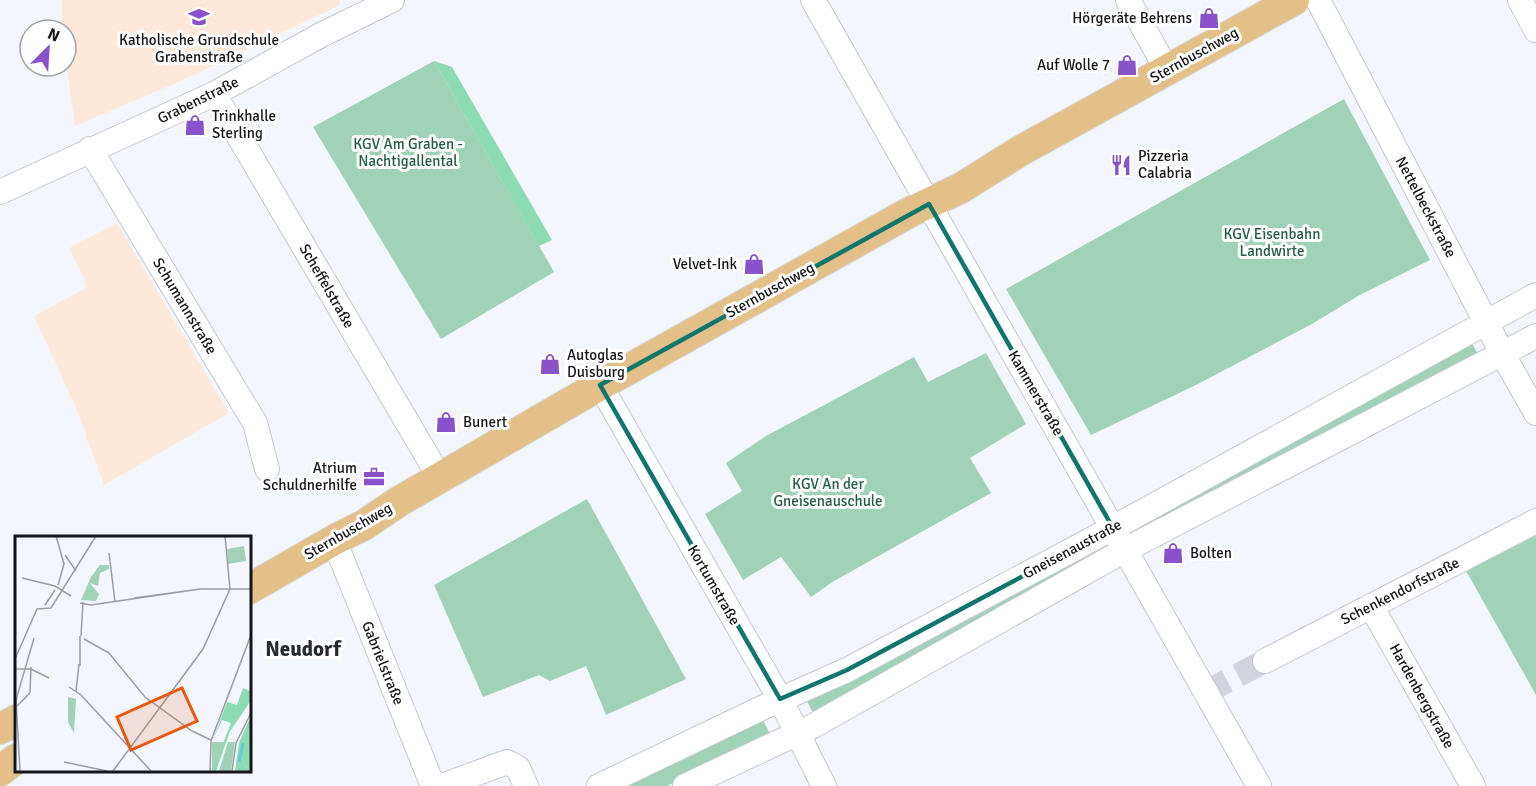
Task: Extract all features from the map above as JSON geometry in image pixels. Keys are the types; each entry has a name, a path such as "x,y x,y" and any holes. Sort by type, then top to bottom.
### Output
{"main road":[{"name":"Sternbuschweg","path":"250,588 364,525 398,502 600,385 910,212 961,188 1020,151 1294,0"},
{"path":"0,729 15,721"},
{"path":"0,771 15,760"}],"street":[{"name":"Grabenstraße","path":"0,192 214,94 359,8 392,0"},
{"name":"Kammerstraße","path":"813,0 1259,786"},
{"path":"1128,0 1167,70"},
{"name":"Nettelbeckstraße","path":"1318,0 1502,353 1536,413"},
{"path":"1520,0 1536,30"},
{"name":"Scheffelstraße","path":"214,94 440,478"},
{"name":"Schumannstraße","path":"90,149 255,423 267,469"},
{"name":"Gneisenaustraße","path":"599,786 780,699 847,670 1113,528 1536,295"},
{"name":"Gneisenaustraße","path":"685,786 797,735 1125,550 1536,336"},
{"name":"Kortumstraße","path":"600,385 780,699 824,786"},
{"name":"Schenkendorfstraße","path":"1265,661 1536,521"},
{"name":"Gabrielstraße","path":"334,540 433,786"},
{"name":"Hardenbergstraße","path":"1371,606 1473,786"},
{"path":"442,786 507,762 518,768 526,786"}],"highlighted area":[{"path":"929,204 1113,528 847,670 780,699 600,385"}],"shaded area":[{"path":"62,0 340,0 340,5 183,80 75,126 68,78 78,78 78,18 62,18"},
{"path":"117,223 229,413 104,485 76,408 34,316 88,287 69,248"}],"green space":[{"name":"KGV Am Graben - Nachtigallental","path":"434,61 554,272 441,339 313,127"},
{"path":"434,61 452,67 552,240 539,246"},
{"name":"KGV Eisenbahn Landwirte","path":"1344,99 1430,260 1358,296 1312,324 1196,385 1091,435 1006,289"},
{"path":"1469,338 1480,358 1144,533 1137,521"},
{"name":"KGV An der Gneisenauschule","path":"986,353 1026,424 970,458 991,493 834,581 811,597 781,557 743,580 705,514 742,491 726,463 766,436 914,357 928,382"},
{"path":"587,499 686,679 606,715 586,666 550,681 539,675 483,697 434,585"},
{"path":"1536,532 1536,695 1465,569"},
{"path":"1095,544 1102,556 815,717 805,697"},
{"path":"761,716 772,738 667,786 614,786"}],"tunnel":[{"path":"1206,692 1265,661"}],"place":[{"name":"Katholische Grundschule Grabenstraße","path":"199,17"},
{"name":"Hörgeräte Behrens","path":"1209,18"},
{"name":"Auf Wolle 7","path":"1127,65"},
{"name":"Trinkhalle Sterling","path":"195,125"},
{"name":"Pizzeria Calabria","path":"1121,165"},
{"name":"Velvet-Ink","path":"754,264"},
{"name":"Autoglas Duisburg","path":"550,364"},
{"name":"Bunert","path":"446,422"},
{"name":"Atrium Schuldnerhilfe","path":"374,477"},
{"name":"Bolten","path":"1173,553"}],"district":[{"name":"Neudorf","path":"303,649"}]}
